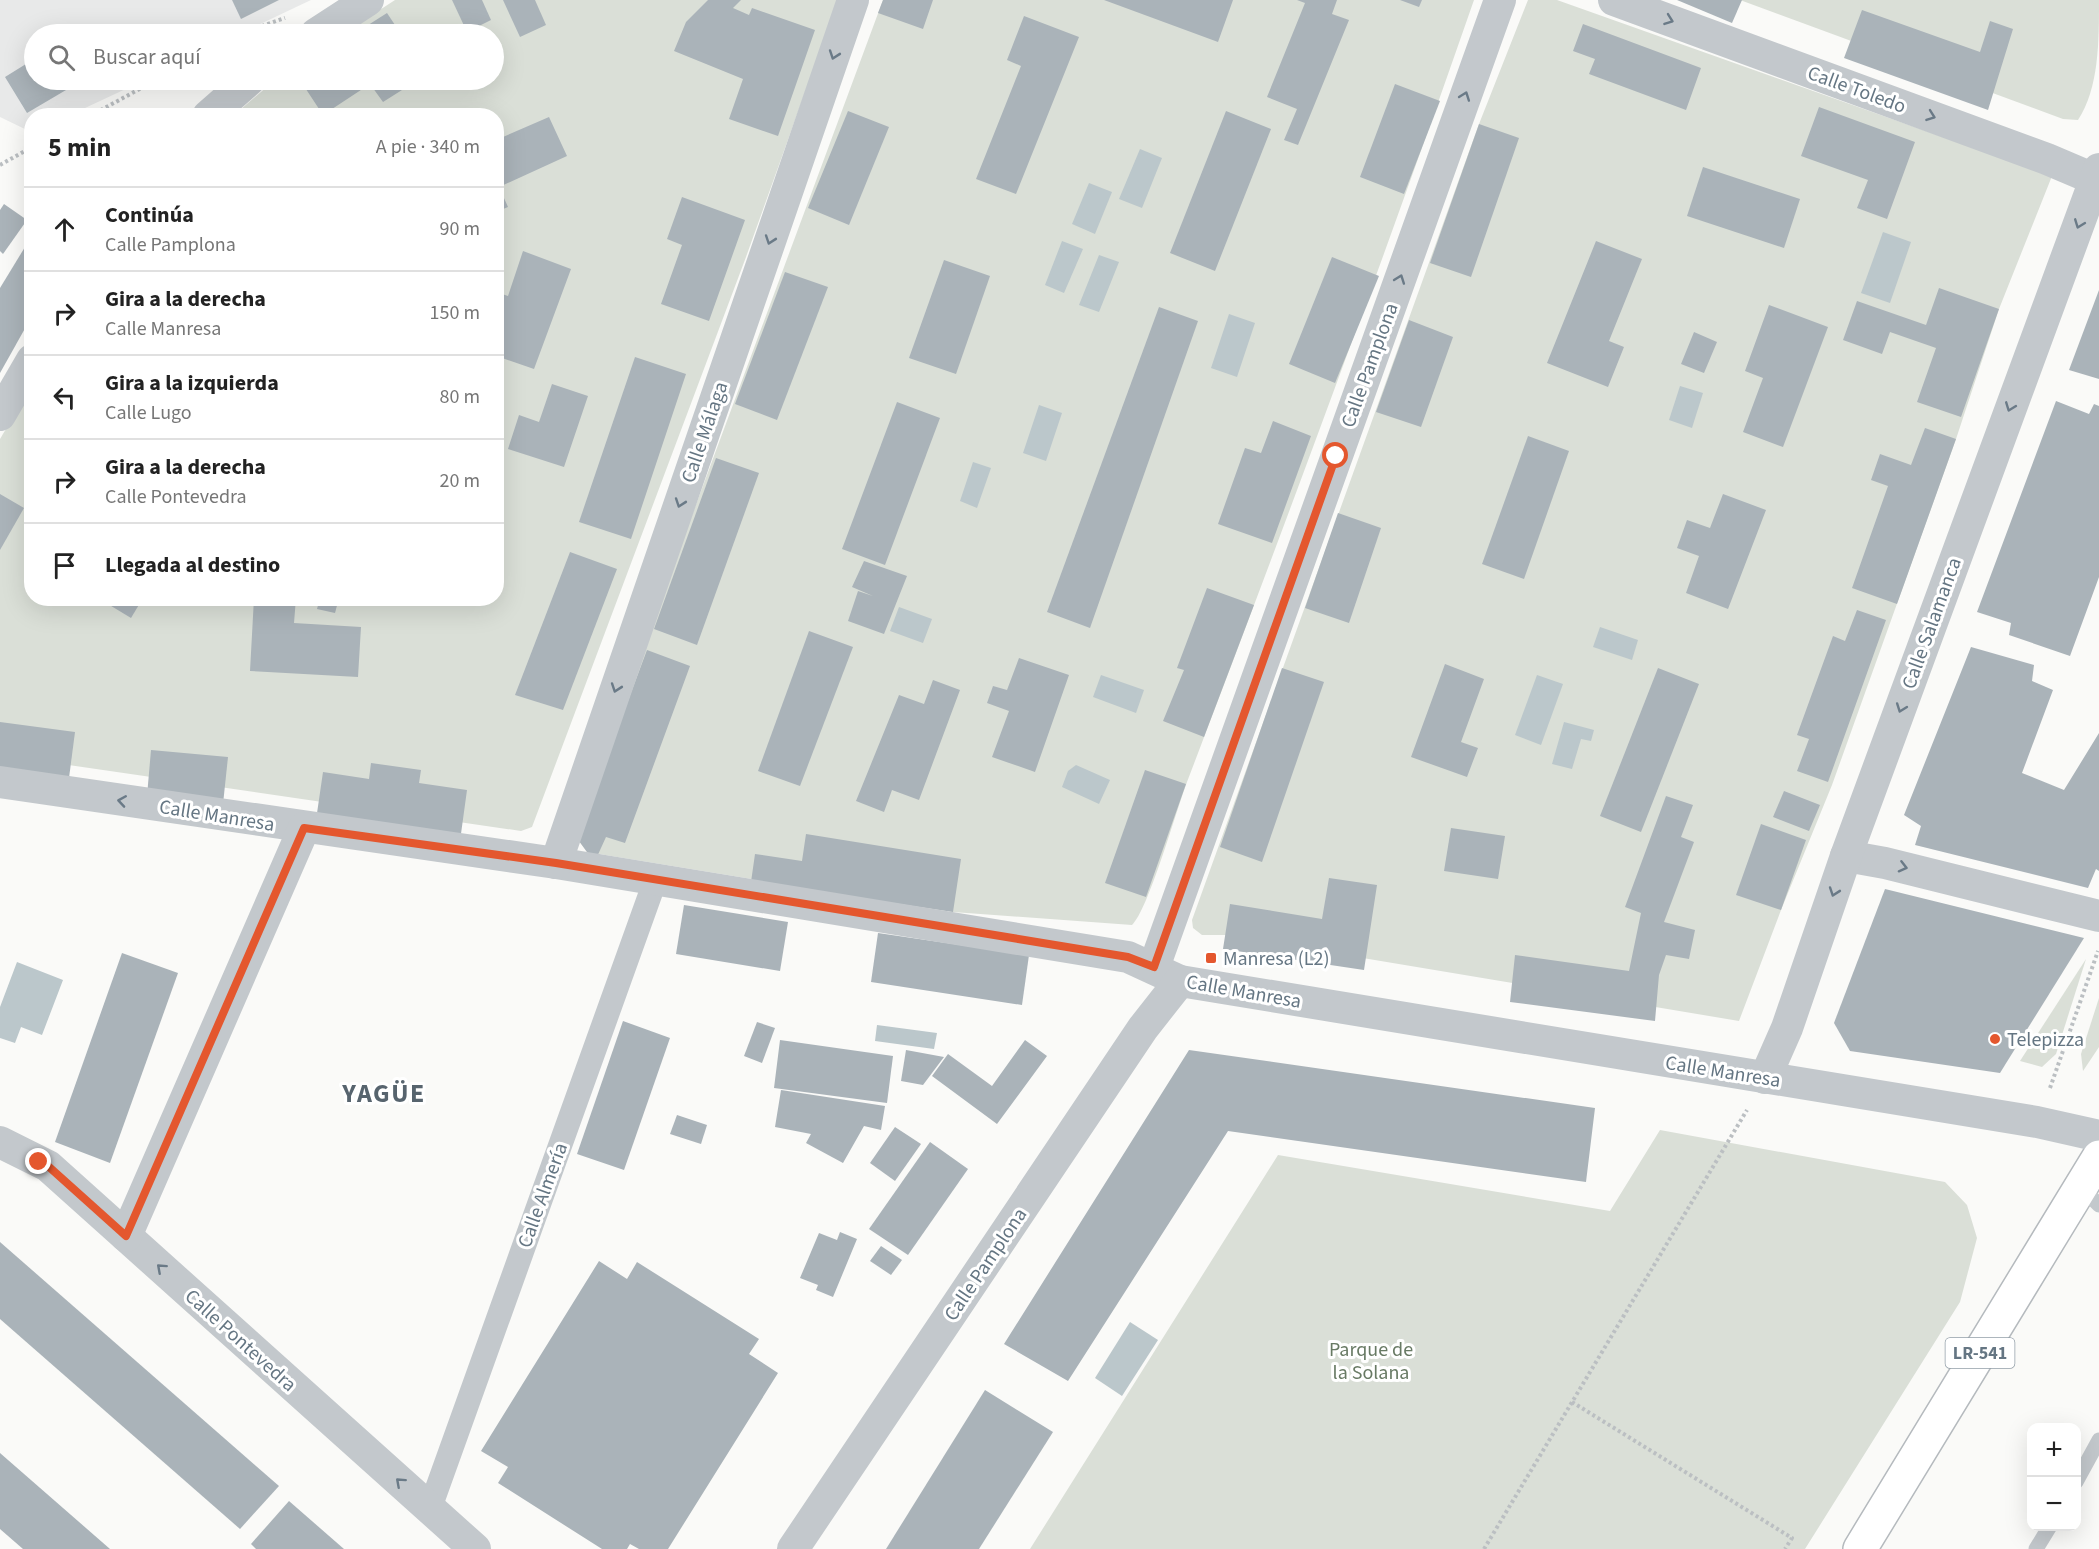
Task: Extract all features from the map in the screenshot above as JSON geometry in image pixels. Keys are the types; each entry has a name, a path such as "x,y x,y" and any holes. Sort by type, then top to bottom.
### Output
{"main road":[{"name":"LR-541","path":"1860,1549 1877,1534 2090,1196 2099,1157"}],"street":[{"path":"331,24 368,0"},
{"name":"Calle Málaga","path":"556,863 853,0"},
{"name":"Calle Pamplona","path":"793,1549 1143,1028 1167,974 1500,0"},
{"name":"Calle Toledo","path":"1614,0 2098,177"},
{"path":"217,108 238,90"},
{"name":"Calle Salamanca","path":"1766,1078 1787,1028 1846,856 2098,177"},
{"path":"0,415 24,374"},
{"name":"Calle Manresa","path":"0,782 556,863 1128,957 1167,974 1766,1078 2037,1122 2099,1136"},
{"path":"126,1236 304,828"},
{"path":"1846,856 1885,862 2099,916"},
{"name":"Calle Almería","path":"430,1509 655,881"},
{"name":"Calle Pontevedra","path":"0,1142 48,1166 475,1549"}],"lane":[{"path":"2079,1477 2099,1440"},
{"path":"2036,1549 2047,1531"}],"path":[{"path":"105,108 138,90"},
{"path":"0,165 24,152"},
{"path":"2037,1122 2099,948"},
{"path":"1484,1549 1766,1078"},
{"path":"1572,1402 1792,1538 1785,1549"}],"shaded area":[{"path":"0,0 311,0 260,24 24,24 24,90 124,90 85,108 24,108 24,129 0,117"},
{"path":"1140,149 1162,158 1142,208 1119,199"},
{"path":"1089,183 1112,192 1095,234 1072,224"},
{"path":"1883,232 1911,242 1890,303 1861,293"},
{"path":"1062,241 1083,249 1064,293 1045,285"},
{"path":"1099,255 1119,262 1099,312 1079,305"},
{"path":"1229,314 1255,323 1237,377 1211,368"},
{"path":"1680,386 1703,393 1692,428 1669,420"},
{"path":"1039,405 1062,413 1046,461 1023,453"},
{"path":"973,462 991,468 977,508 960,501"},
{"path":"899,607 932,619 923,643 890,631"},
{"path":"1600,627 1638,640 1632,660 1593,647"},
{"path":"1101,675 1144,690 1136,713 1093,697"},
{"path":"1537,675 1563,684 1541,745 1515,735"},
{"path":"1564,722 1594,730 1591,741 1581,739 1572,769 1552,764"},
{"path":"1076,765 1110,780 1099,804 1062,787 1068,771"},
{"path":"17,962 63,980 42,1035 21,1027 15,1043 0,1038 0,1007"},
{"path":"877,1025 937,1033 934,1049 875,1041"},
{"path":"1130,1322 1158,1340 1122,1396 1095,1378"}],"green space":[{"path":"395,0 838,0 746,257 532,827 521,831 0,755 0,439 24,399 24,606 504,606 504,108 242,108 263,90 504,90 504,24 358,24"},
{"path":"883,0 1474,0 1405,196 1187,782 1154,880 1139,916 1132,925 953,912 587,852 579,841 648,634"},
{"path":"1528,0 1557,0 2052,176 1999,309 1956,439 1832,785 1739,1021 1225,935 1202,935 1193,928 1192,920 1479,124"},
{"path":"1740,0 2099,0 2098,48 2094,79 2078,120 2063,119"},
{"path":"2086,959 2056,1054 2042,1067 2020,1061"},
{"path":"2099,998 2099,1047 2083,1071 2081,1054"},
{"name":"Parque de la Solana","path":"1660,1130 1945,1182 1967,1205 1977,1238 1960,1302 1805,1549 1030,1549 1278,1155 1610,1211"}],"building":[{"path":"232,0 279,0 241,19"},
{"path":"452,0 482,0 491,20 483,24 463,24"},
{"path":"503,0 535,0 546,25 520,37"},
{"path":"708,0 741,0 733,8 749,15 752,8 815,30 778,136 729,119 743,79 674,51 686,22"},
{"path":"883,0 933,0 923,29 878,13"},
{"path":"1104,0 1233,0 1218,42"},
{"path":"1297,0 1337,0 1332,14 1349,20 1298,145 1284,140 1297,109 1267,97 1305,3"},
{"path":"1400,0 1422,0 1419,7"},
{"path":"1677,0 1742,0 1732,23"},
{"path":"1862,10 1980,52 1990,21 2013,29 1988,110 1844,58"},
{"path":"387,13 394,24 370,24"},
{"path":"1024,16 1079,37 1016,194 976,179 1021,66 1007,60"},
{"path":"1583,24 1701,68 1686,110 1589,74 1595,59 1573,51"},
{"path":"24,65 24,90 66,90 35,108 24,108 5,77"},
{"path":"1395,84 1440,101 1404,194 1360,177"},
{"path":"307,90 361,90 334,108 318,108"},
{"path":"374,90 402,90 383,102"},
{"path":"1819,107 1915,142 1887,219 1857,208 1868,180 1801,156"},
{"path":"848,111 889,127 849,225 808,208"},
{"path":"1226,111 1271,129 1215,271 1170,253"},
{"path":"549,117 567,156 504,185 504,137"},
{"path":"1479,124 1519,138 1471,277 1430,263"},
{"path":"1703,167 1800,199 1784,248 1687,216"},
{"path":"682,197 745,220 709,321 661,304 682,245 667,239"},
{"path":"4,204 24,218 24,224 3,254 0,251 0,210"},
{"path":"1596,241 1642,259 1609,341 1624,347 1608,387 1547,363"},
{"path":"24,249 24,330 0,373 0,288"},
{"path":"523,251 571,269 534,369 504,359 504,295 508,296"},
{"path":"1332,257 1379,276 1335,383 1289,364"},
{"path":"944,260 990,276 956,374 909,358"},
{"path":"785,272 828,287 777,420 735,404"},
{"path":"1939,288 1999,309 1961,417 1917,402 1936,348 1890,332 1882,354 1843,340 1857,301 1926,325"},
{"path":"2099,290 2099,379 2069,370"},
{"path":"1769,305 1828,327 1783,447 1743,432 1763,378 1745,371"},
{"path":"1159,307 1198,321 1090,628 1047,612"},
{"path":"1409,320 1453,337 1421,427 1376,412"},
{"path":"1694,332 1717,342 1704,373 1681,364"},
{"path":"635,357 686,374 631,539 579,522"},
{"path":"552,384 588,396 564,467 508,449 519,415 539,422"},
{"path":"2056,401 2089,414 2094,404 2099,406 2099,577 2070,656 2009,635 2011,623 1977,612"},
{"path":"897,402 940,418 885,565 842,549"},
{"path":"1273,421 1311,436 1272,543 1218,524 1245,448 1261,453"},
{"path":"1925,428 1956,439 1897,604 1852,588 1888,486 1871,480 1880,454 1911,465"},
{"path":"1528,436 1569,451 1524,579 1482,564"},
{"path":"716,458 759,473 697,645 654,629"},
{"path":"0,494 24,508 0,550"},
{"path":"1723,494 1766,510 1728,609 1686,593 1699,556 1677,548 1687,520 1710,528"},
{"path":"1338,513 1381,528 1349,623 1305,608"},
{"path":"570,552 617,569 563,710 515,695"},
{"path":"864,561 907,576 884,634 848,621 858,591 873,596 852,587"},
{"path":"1207,588 1254,605 1204,737 1163,721 1184,670 1177,668"},
{"path":"111,606 138,606 131,618"},
{"path":"254,606 295,606 294,623 361,627 358,677 250,671"},
{"path":"318,606 337,606 335,613 317,609"},
{"path":"1857,610 1886,620 1828,782 1797,771 1809,739 1797,735 1833,636 1845,641"},
{"path":"809,631 853,647 800,786 758,771"},
{"path":"1971,647 2034,665 2032,681 2053,690 2022,773 2064,790 2099,733 2099,871 2096,869 2088,888 1915,845 1921,826 1904,815"},
{"path":"647,650 690,666 625,843 606,837 596,859 579,841 580,829"},
{"path":"1019,658 1069,675 1035,772 992,757 1009,711 987,703 993,686 1007,690"},
{"path":"1445,664 1484,679 1461,742 1478,748 1467,777 1411,757"},
{"path":"1282,668 1324,682 1262,862 1220,847"},
{"path":"1658,668 1699,684 1641,832 1600,816"},
{"path":"933,680 960,690 919,800 892,790 884,812 856,801 899,695 924,704"},
{"path":"0,722 75,732 69,778 0,768"},
{"path":"151,750 228,757 223,804 147,796"},
{"path":"371,763 421,770 419,783 467,790 460,841 316,820 323,772 369,779"},
{"path":"1145,770 1186,784 1146,897 1105,883"},
{"path":"1784,791 1820,805 1809,831 1773,817"},
{"path":"1666,796 1693,805 1681,837 1694,842 1664,922 1695,930 1689,959 1666,955 1659,975 1655,1021 1510,1002 1515,955 1629,971 1641,913 1625,907"},
{"path":"1761,824 1806,840 1781,910 1736,895"},
{"path":"1451,828 1505,836 1498,879 1444,871"},
{"path":"806,834 961,859 953,912 751,882 755,854 802,861"},
{"path":"1329,878 1377,885 1364,970 1223,949 1230,904 1322,919"},
{"path":"1885,889 2084,938 2000,1073 1850,1051 1834,1023"},
{"path":"684,905 788,922 780,971 676,954"},
{"path":"878,933 1029,955 1022,1005 871,982"},
{"path":"122,953 178,973 110,1163 55,1142"},
{"path":"623,1021 670,1038 624,1170 577,1154"},
{"path":"757,1022 775,1028 762,1063 744,1056"},
{"path":"780,1040 893,1056 887,1103 774,1088"},
{"path":"1025,1040 1047,1056 997,1124 932,1076 948,1054 992,1086"},
{"path":"906,1050 944,1057 923,1085 901,1081"},
{"path":"1189,1050 1595,1108 1586,1182 1228,1131 1068,1381 1004,1344"},
{"path":"781,1090 885,1106 881,1130 864,1126 843,1163 806,1143 811,1134 775,1127"},
{"path":"677,1115 707,1125 701,1144 670,1134"},
{"path":"895,1127 921,1144 895,1181 870,1163"},
{"path":"930,1142 968,1169 908,1255 869,1229"},
{"path":"840,1232 857,1239 833,1297 816,1290 818,1285 800,1278 819,1233 837,1240"},
{"path":"0,1242 279,1486 240,1529 0,1319"},
{"path":"881,1246 902,1260 891,1275 870,1261"},
{"path":"599,1261 627,1279 637,1262 759,1339 749,1354 778,1373 668,1549 639,1549 630,1544 627,1549 602,1549 498,1483 508,1467 481,1451"},
{"path":"985,1390 1053,1432 979,1549 886,1549"},
{"path":"0,1453 110,1549 23,1549 0,1529"},
{"path":"289,1501 344,1549 256,1549 251,1544"}],"place":[{"name":"Manresa (L2)","path":"1211,958"},
{"name":"Telepizza","path":"1995,1039"}],"district":[{"name":"YAGÜE","path":"384,1093"}],"route":[{"path":"39,1162 48,1166 126,1236 304,828 556,863 1128,957 1154,967 1336,456"}]}
